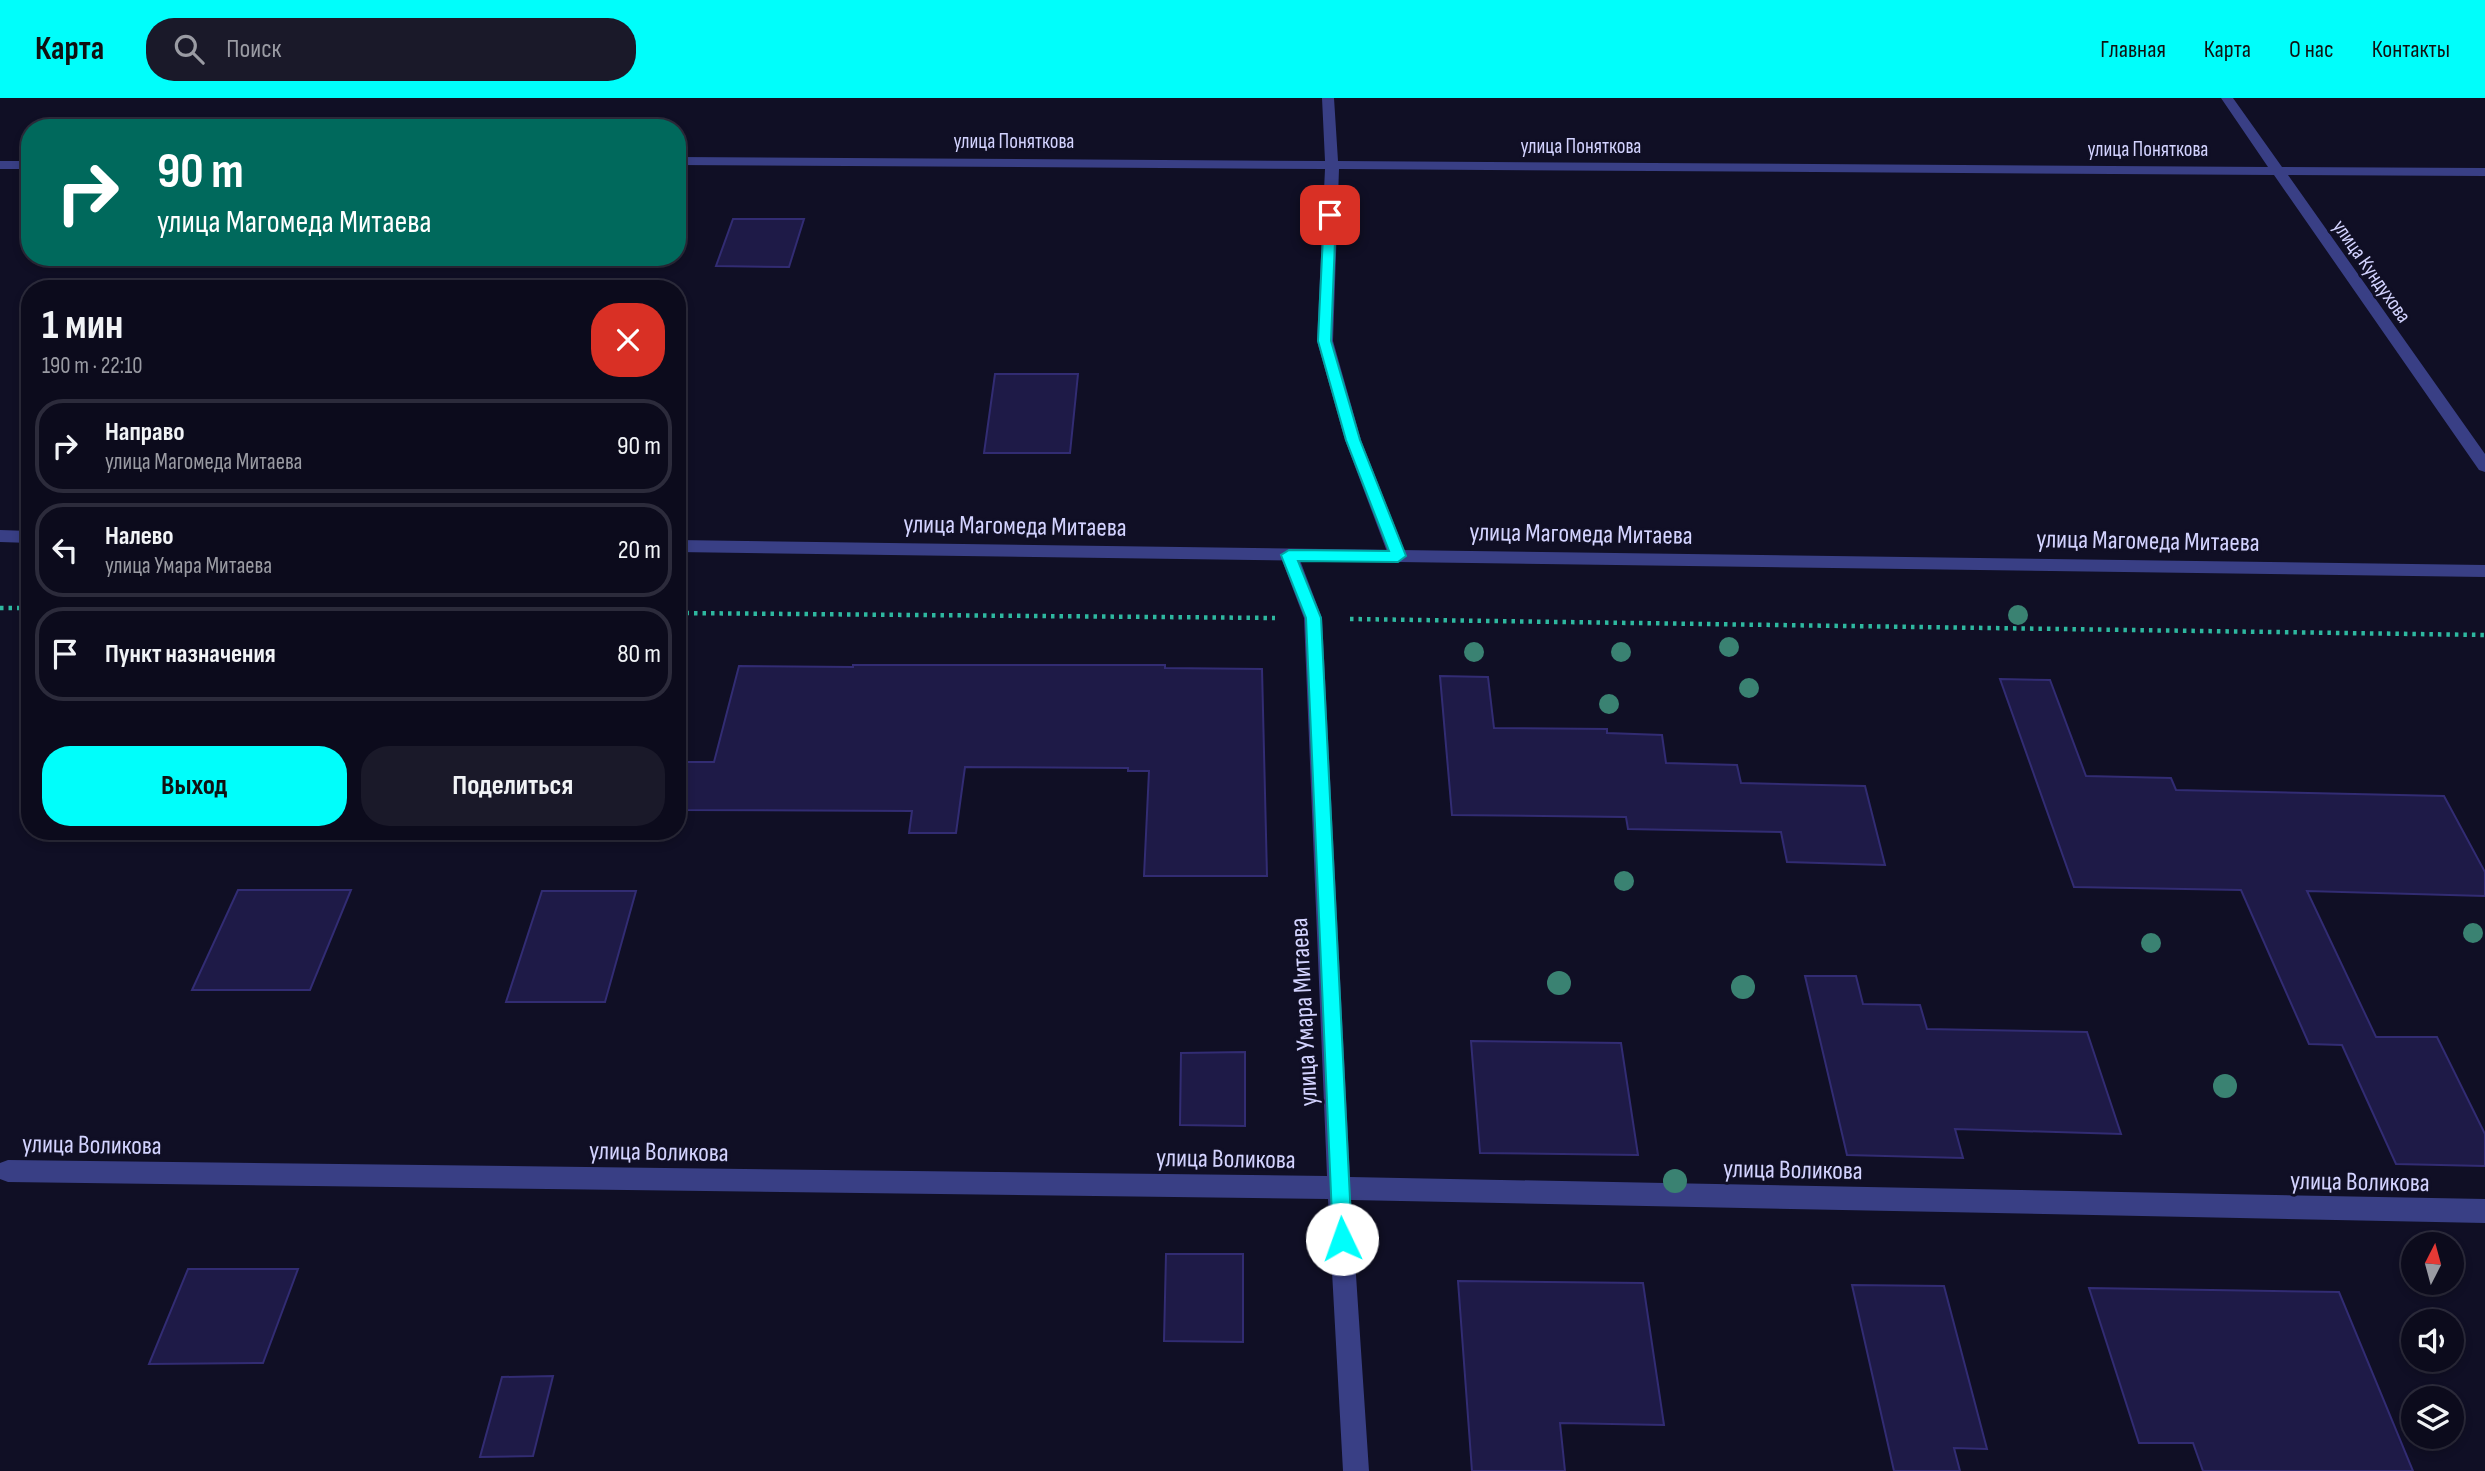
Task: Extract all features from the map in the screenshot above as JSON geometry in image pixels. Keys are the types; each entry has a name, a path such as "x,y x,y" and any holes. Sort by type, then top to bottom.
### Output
{"street":[{"path":"1328,98 1332,165 1325,341 1353,440 1398,556"},
{"name":"улица Кундухова","path":"2227,98 2485,466"},
{"name":"улица Поняткова","path":"686,162 2485,172"},
{"path":"0,165 21,165"},
{"path":"0,536 21,537"},
{"name":"улица Магомеда Митаева","path":"686,546 2485,571"},
{"name":"улица Умара Митаева","path":"1289,555 1313,618 1339,1188 1356,1471"},
{"name":"улица Воликова","path":"8,1171 1339,1188 2485,1211"}],"path":[{"path":"0,608 21,608"},
{"path":"686,613 1313,618 2485,635"}],"building":[{"path":"733,219 804,219 789,267 716,266"},
{"path":"995,374 1078,374 1070,453 984,453"},
{"path":"1165,665 1165,668 1262,669 1267,876 1144,876 1149,771 1128,771 1128,768 965,767 956,833 909,833 912,811 686,810 686,762 714,762 739,666"},
{"path":"1440,676 1488,677 1494,728 1607,729 1607,733 1662,735 1666,763 1737,765 1741,783 1865,786 1885,865 1787,862 1781,832 1628,829 1626,817 1452,815"},
{"path":"2000,679 2050,680 2086,776 2171,778 2176,790 2444,796 2485,872 2485,896 2307,891 2376,1037 2437,1037 2485,1134 2485,1166 2396,1164 2342,1045 2309,1044 2241,890 2074,887"},
{"path":"238,890 351,890 310,990 192,990"},
{"path":"542,891 636,891 605,1002 506,1002"},
{"path":"1805,976 1856,976 1863,1004 1920,1005 1927,1029 2087,1032 2121,1134 1955,1129 1963,1158 1847,1155"},
{"path":"1471,1041 1621,1043 1638,1155 1480,1153"},
{"path":"1245,1052 1245,1126 1180,1125 1181,1053"},
{"path":"1166,1254 1243,1254 1243,1342 1164,1341"},
{"path":"188,1269 298,1269 263,1363 149,1364"},
{"path":"1458,1281 1643,1283 1664,1425 1560,1423 1565,1471 1472,1471"},
{"path":"1852,1285 1944,1286 1987,1449 1954,1448 1960,1471 1894,1471"},
{"path":"2089,1288 2339,1292 2401,1442 2401,1449 2404,1449 2413,1471 2203,1471 2193,1443 2139,1443"},
{"path":"553,1376 533,1456 480,1457 502,1377"}],"route":[{"path":"1330,215 1325,341 1353,440 1398,556 1289,555 1313,618 1342,1239"}]}
